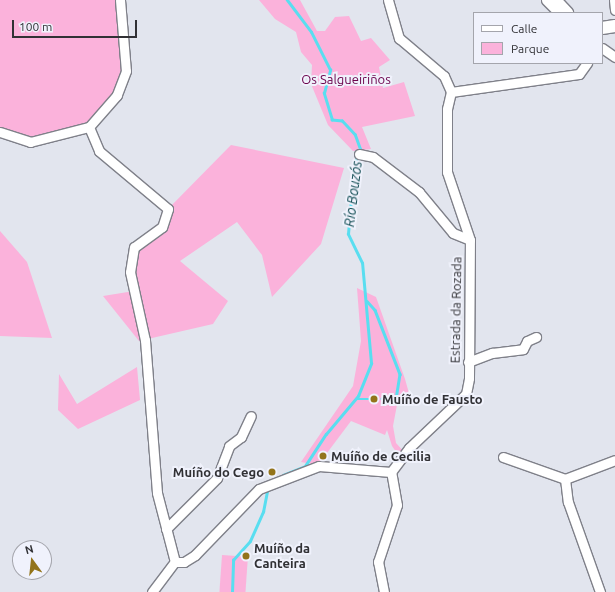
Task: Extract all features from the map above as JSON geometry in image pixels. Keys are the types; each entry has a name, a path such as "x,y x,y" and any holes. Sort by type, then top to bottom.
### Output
{"street":[{"path":"0,132 30,142 89,127 117,94 126,72 126,44 120,0"},
{"path":"388,0 399,38 444,76 451,92 579,74 586,64"},
{"path":"546,0 558,12"},
{"path":"555,0 566,12"},
{"path":"614,0 615,10"},
{"path":"603,28 615,25"},
{"path":"603,49 609,56 615,57"},
{"name":"Estrada da Rozada","path":"391,472 409,448 466,394 472,310 470,240 447,172 447,108 451,92"},
{"path":"89,127 99,151 168,209 162,227 134,247 130,272 144,340 157,493 175,562"},
{"path":"359,154 373,157 419,192 453,233 470,240"},
{"path":"468,362 492,353 523,349 527,341 536,337"},
{"path":"166,529 217,478 229,446 241,437 251,416"},
{"path":"502,457 565,479 615,460"},
{"path":"175,562 184,562 195,555 259,489 319,466 391,472 396,506 378,562 384,592"},
{"path":"565,479 568,502 600,592"},
{"path":"152,592 175,562"}],"green space":[{"path":"0,0 120,0 126,71 117,95 89,127 30,142 0,132"},
{"name":"Os Salgueiriños","path":"259,0 300,0 317,31 325,31 335,17 349,16 361,41 371,38 390,60 379,67 383,88 404,82 415,116 362,127 371,149 353,151 328,125 311,84 312,65 301,52 296,32 275,19"},
{"path":"231,145 344,168 321,244 272,297 262,255 237,222 180,261 228,301 213,324 139,341 103,296 134,291 134,247 162,227 168,209"},
{"path":"0,231 27,262 52,338 0,336"},
{"path":"357,288 376,297 405,379 412,404 397,405 393,426 396,443 405,453 401,459 392,446 387,430 385,435 351,421 318,465 301,462 353,386 361,341"},
{"path":"137,367 140,400 78,429 58,410 59,374 77,404"},
{"path":"222,555 248,557 245,592 219,592"}],"waterway":[{"name":"Río Bouzós","path":"283,475 305,466 326,434 358,396 371,363 362,263 348,234 354,164 360,149 355,135 342,121 332,120 324,93 330,70 311,32 287,0"},
{"path":"367,301 375,310 400,374 396,398 382,399"},
{"path":"356,399 371,399"},
{"name":"Río Bouzós","path":"232,592 233,560 250,541 263,512 267,491"}],"place":[{"name":"Muíño de Fausto","path":"374,399"},
{"name":"Muíño de Cecilia","path":"323,456"},
{"name":"Muíño do Cego","path":"272,472"},
{"name":"Muíño da Canteira","path":"246,556"}]}
